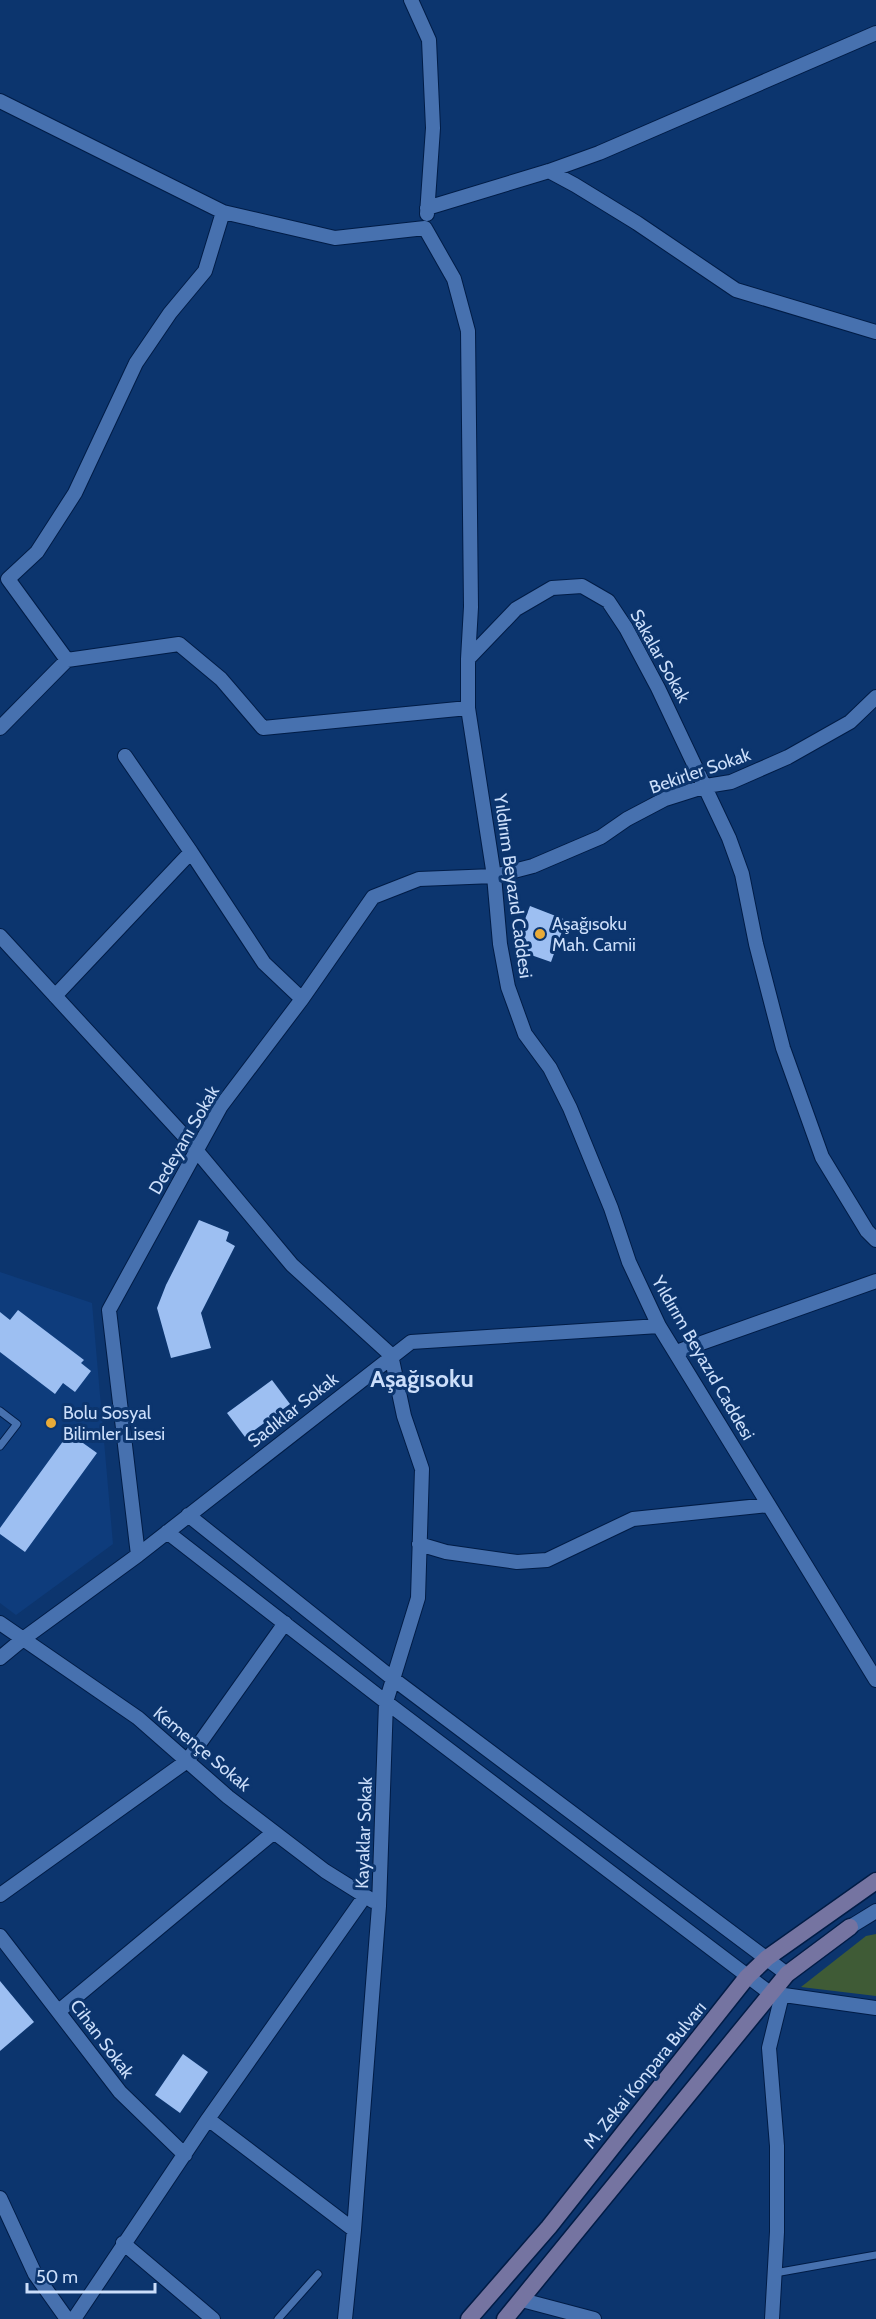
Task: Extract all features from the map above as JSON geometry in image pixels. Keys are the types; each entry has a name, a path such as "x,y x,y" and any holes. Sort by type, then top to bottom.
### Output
{"main road":[{"name":"M. Zekai Konpara Bulvarı","path":"469,2319 549,2227 747,1977 767,1958 876,1881"},
{"path":"506,2319 776,1994 787,1974 850,1927"}],"street":[{"path":"0,101 223,212 262,223 335,237 425,228 433,129 429,40 411,0"},
{"path":"427,208 549,171 609,148 876,33"},
{"path":"549,171 637,223 736,290 876,332"},
{"path":"67,660 4,577 37,552 75,493 136,363 170,313 205,271 223,212"},
{"name":"Yıldırım Beyazıd Caddesi","path":"425,228 454,279 468,331 471,607 468,708 494,876 500,944 508,987 525,1034 550,1068 570,1108 611,1208 629,1262 659,1326 876,1680"},
{"name":"Sakalar Sokak","path":"468,659 516,609 552,588 582,586 608,601 626,628 658,688 706,786 742,874 756,944 783,1048 822,1157 867,1231 876,1240"},
{"path":"0,728 67,660 179,644 221,679 263,728 468,708"},
{"name":"Bekirler Sokak","path":"494,876 533,867 602,837 627,819 665,799 706,786 731,782 788,757 850,722 876,697"},
{"path":"125,756 264,963 302,999"},
{"path":"55,996 191,852"},
{"name":"Dedeyanı Sokak","path":"138,1555 109,1310 221,1106 302,999 373,897 419,879 494,876"},
{"path":"0,936 196,1151 292,1265 392,1355"},
{"path":"676,1352 876,1281"},
{"name":"Sadıklar Sokak","path":"0,1658 138,1555 411,1342 659,1326"},
{"name":"Kayaklar Sokak","path":"345,2319 379,1906 386,1702 418,1598 422,1469 404,1416 392,1355"},
{"path":"419,1545 517,1562 547,1560 633,1519 768,1505"},
{"path":"188,1515 392,1678 787,1974"},
{"path":"167,1532 747,1977 776,1994 876,2008"},
{"name":"Kemençe Sokak","path":"0,1623 138,1718 228,1797 325,1871 379,1906"},
{"path":"0,1895 187,1761 285,1623"},
{"path":"59,2011 274,1832"},
{"path":"74,2319 208,2119 365,1896"},
{"path":"850,1927 876,1911"},
{"name":"Cihan Sokak","path":"0,1936 120,2092 185,2155"},
{"path":"772,2319 776,2273 777,2146 769,2048 776,1994"},
{"path":"208,2119 354,2230"},
{"path":"0,2198 35,2274 67,2319"},
{"path":"123,2243 213,2319"},
{"path":"522,2300 594,2319"}],"lane":[{"path":"0,1411 17,1424 0,1446"},
{"path":"776,2273 876,2255"},
{"path":"278,2319 318,2274"}],"shaded area":[{"name":"Bolu Sosyal Bilimler Lisesi","path":"0,1272 92,1303 113,1544 16,1615 0,1603"}],"green space":[{"path":"876,1934 876,1996 801,1987 866,1936"}],"building":[{"name":"Aşağısoku Mah. Camii","path":"530,906 566,920 551,962 514,949"},
{"path":"199,1220 229,1232 226,1241 235,1246 201,1313 211,1348 171,1358 157,1308"},
{"path":"18,1310 84,1360 81,1363 91,1371 75,1392 63,1383 55,1394 0,1352 0,1312 10,1320"},
{"path":"272,1380 290,1404 245,1437 227,1413"},
{"path":"69,1433 97,1453 25,1552 0,1534 0,1528"},
{"path":"0,1981 34,2022 0,2051"},
{"path":"183,2054 208,2072 180,2113 155,2095"}],"place":[{"name":"Aşağısoku Mah. Camii","path":"540,934"},
{"name":"Bolu Sosyal Bilimler Lisesi","path":"51,1423"}],"district":[{"name":"Aşağısoku","path":"422,1378"}]}
